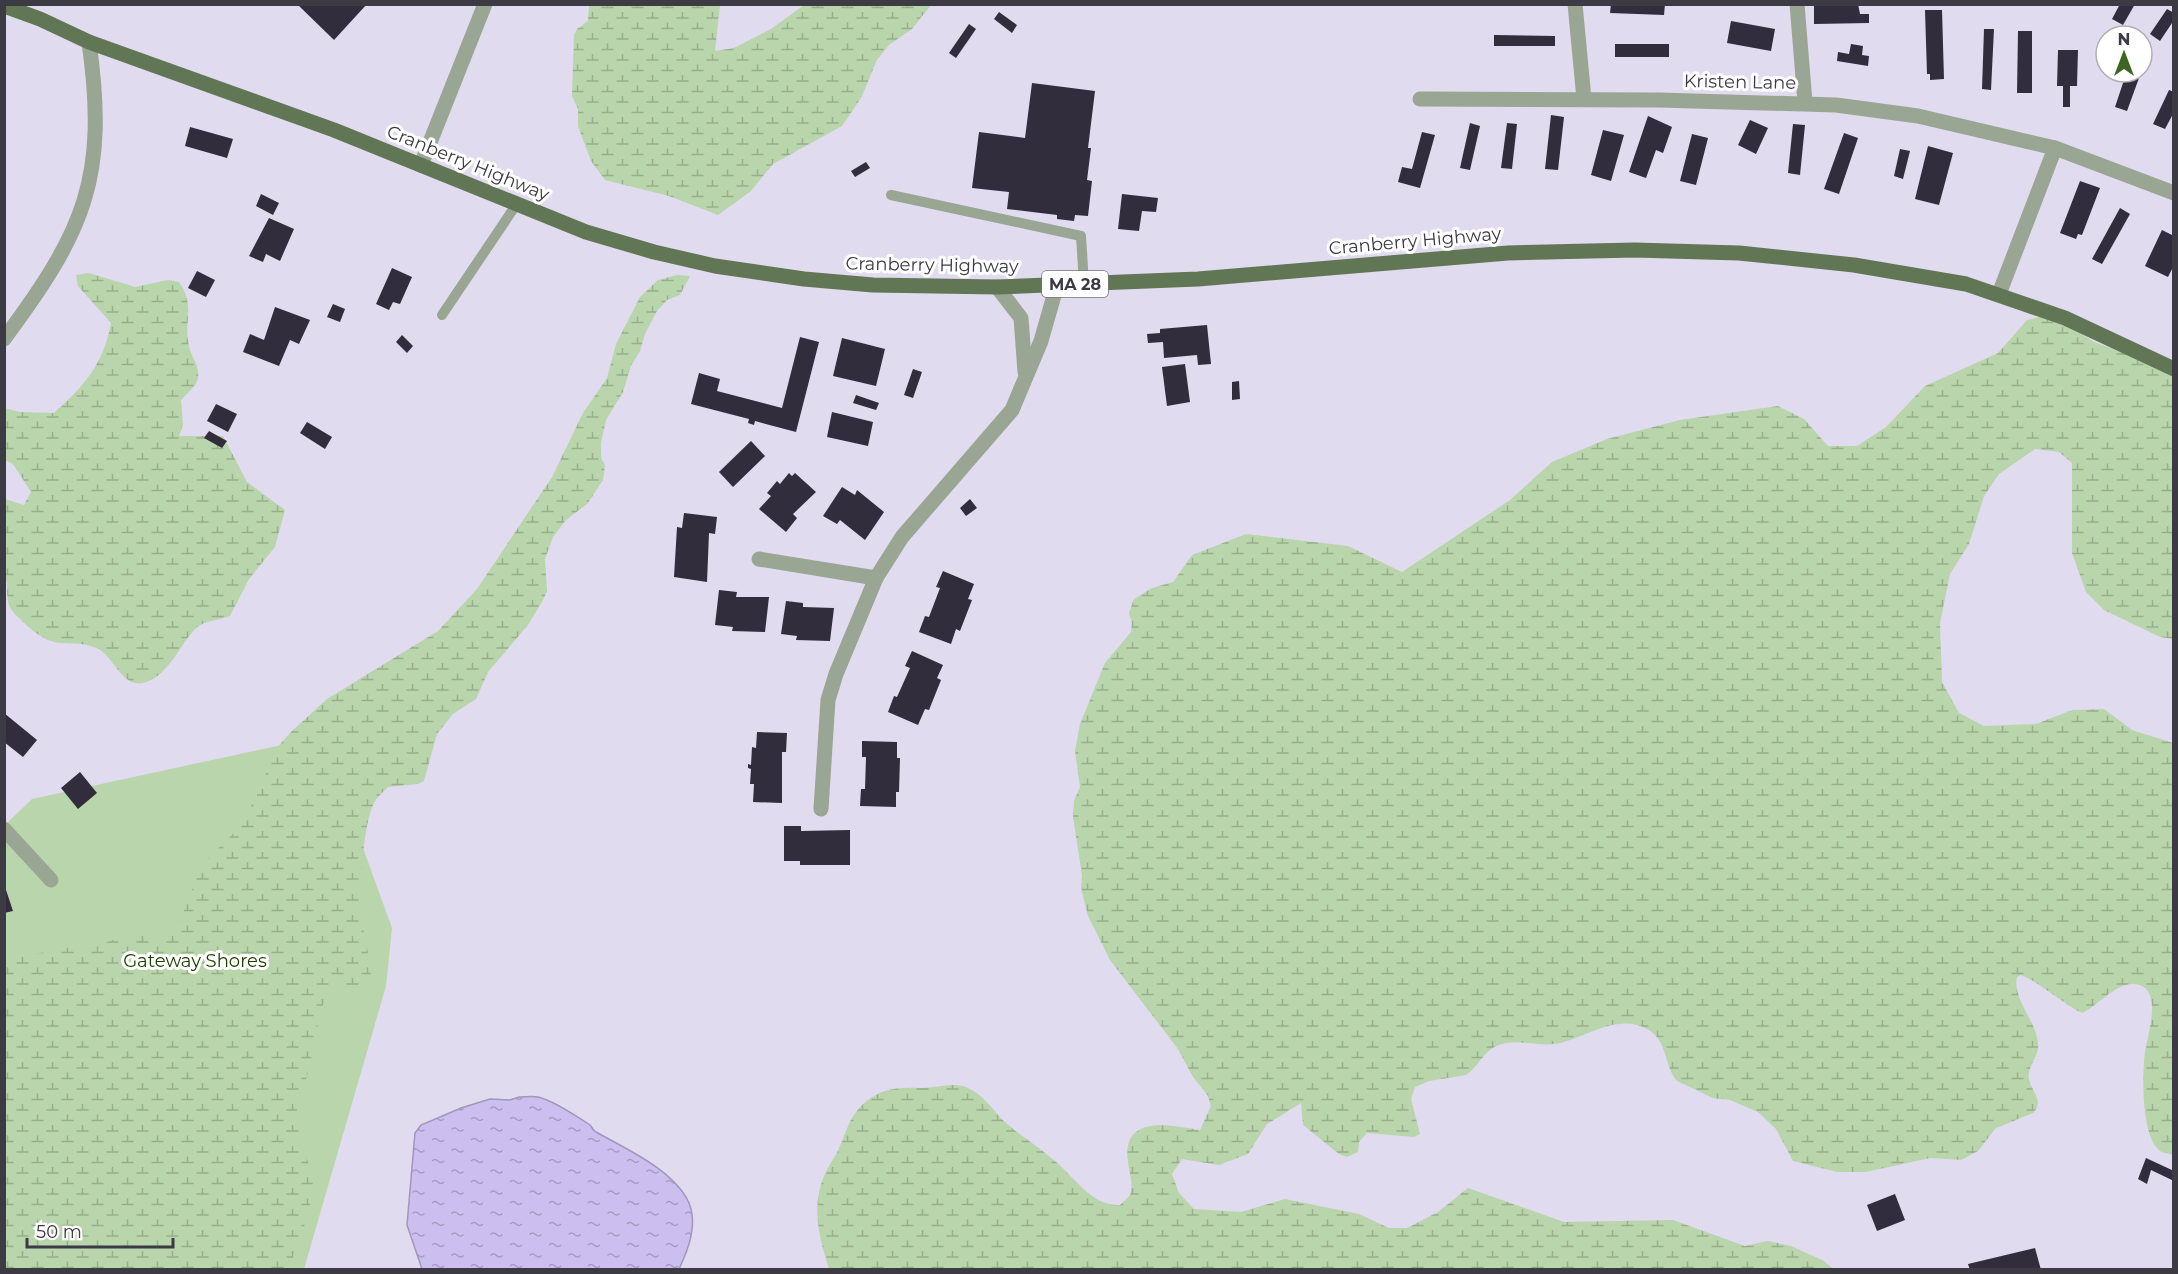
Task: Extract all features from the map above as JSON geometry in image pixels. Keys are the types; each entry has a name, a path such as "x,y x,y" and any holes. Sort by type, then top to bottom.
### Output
{"main road":[{"name":"Cranberry Highway","path":"4,6 40,19 88,42 296,116 516,205 620,243 724,268 862,284 997,287 1198,279 1508,253 1635,250 1798,258 1929,276 2000,294 2098,332 2174,369"}],"street":[{"path":"421,165 485,4"},
{"path":"1575,4 1584,99"},
{"path":"1797,4 1805,102"},
{"path":"4,339 59,260 88,190 95,154 96,124 88,42"},
{"name":"Kristen Lane","path":"1420,99 1805,102 1897,112 2016,137 2055,148 2174,193"},
{"path":"2000,294 2055,148"},
{"path":"821,809 828,700 876,578 902,537 921,513 994,434 1012,410 1041,341 1057,285"},
{"path":"997,287 1021,318 1025,378"},
{"path":"759,559 876,578"},
{"path":"4,829 51,880"}],"lane":[{"path":"891,195 1081,236 1084,284"},
{"path":"442,315 516,205"}],"green space":[{"path":"589,5 720,5 715,51 734,48 771,29 804,5 931,5 912,29 889,45 877,60 861,98 842,126 773,164 751,191 718,215 669,196 605,180 591,161 578,126 578,109 572,96 574,35 577,29 588,21"},
{"path":"89,273 135,287 168,280 179,282 187,299 188,337 190,350 197,366 198,378 196,384 181,400 183,425 179,436 223,436 247,482 285,510 275,547 249,579 230,616 207,622 196,628 168,666 146,682 131,682 125,678 105,654 94,647 51,641 33,631 9,606 4,575 5,499 24,505 31,492 13,464 5,460 4,408 20,412 54,413 84,383 98,363 111,323 78,286 76,275"},
{"name":"Gateway Shores","path":"677,275 690,276 680,295 667,300 657,311 631,366 623,392 606,420 601,443 601,458 605,465 603,480 588,503 565,521 553,537 545,559 547,591 543,600 528,625 488,672 476,699 453,714 437,734 424,781 418,784 388,787 373,805 364,843 361,891 361,916 369,956 371,981 357,990 338,986 328,991 321,1013 307,1076 297,1106 299,1132 313,1182 312,1194 306,1221 289,1269 5,1269 5,959 81,944 104,943 122,937 170,932 180,919 191,896 194,880 203,863 239,828 260,789 275,750 291,732 327,699 438,631 477,589 552,477 583,413 607,378 616,344 640,297 658,280"},
{"path":"2051,314 2094,342 2164,368 2173,375 2173,639 2160,637 2104,610 2086,592 2072,553 2072,463 2059,452 2035,449 1999,474 1984,496 1969,544 1950,574 1940,623 1942,682 1959,713 1984,726 2036,724 2072,710 2104,709 2132,730 2173,743 2173,1155 2160,1151 2154,1144 2146,1119 2143,1075 2152,1013 2149,993 2143,987 2134,984 2120,987 2082,1013 2021,975 2017,977 2018,993 2038,1043 2037,1053 2029,1074 2030,1084 2038,1104 2033,1113 1996,1128 1978,1151 1961,1160 1930,1158 1866,1172 1837,1172 1793,1161 1776,1129 1758,1112 1730,1100 1713,1098 1677,1081 1663,1047 1655,1035 1638,1025 1627,1023 1604,1027 1560,1043 1504,1043 1488,1052 1466,1075 1429,1081 1415,1087 1411,1099 1420,1134 1414,1137 1367,1133 1359,1142 1358,1152 1347,1157 1339,1154 1303,1125 1301,1103 1267,1124 1248,1154 1219,1165 1182,1159 1172,1174 1179,1193 1194,1209 1241,1212 1285,1199 1359,1214 1389,1228 1407,1228 1438,1212 1468,1188 1564,1222 1673,1220 1745,1246 1768,1241 1791,1246 1824,1261 1833,1269 829,1269 821,1241 817,1214 820,1188 856,1112 867,1100 881,1093 895,1089 950,1085 968,1088 979,1095 1005,1122 1055,1161 1085,1190 1101,1201 1120,1205 1131,1191 1128,1147 1132,1136 1140,1129 1150,1126 1175,1126 1200,1130 1211,1106 1208,1096 1193,1077 1178,1049 1110,960 1088,916 1081,888 1082,875 1073,817 1074,801 1080,787 1075,751 1080,724 1105,663 1131,632 1132,623 1129,613 1134,599 1152,588 1173,582 1192,555 1246,534 1348,546 1402,572 1510,500 1552,462 1607,439 1680,420 1778,406 1804,419 1828,446 1857,446 1886,427 1925,386 1998,353 2027,320"},
{"name":"Gateway Shores","path":"286,744 351,815 392,928 386,986 304,1269 5,1270 5,825 32,799"}],"water":[{"path":"519,1097 538,1097 572,1113 595,1131 635,1153 672,1180 682,1191 692,1211 692,1229 679,1269 422,1269 407,1225 415,1133 421,1125 461,1108 490,1099 510,1100"}],"building":[{"path":"297,4 367,4 334,40"},
{"path":"1611,4 1665,4 1664,15 1610,13"},
{"path":"1858,4 1860,14 1869,14 1869,23 1814,24 1814,5"},
{"path":"2120,4 2135,4 2124,24 2112,19"},
{"path":"2167,9 2174,13 2174,20 2160,41 2154,37 2154,28"},
{"path":"1925,10 1942,10 1944,79 1930,80 1930,74 1927,74"},
{"path":"999,12 1017,25 1012,33 994,19"},
{"path":"1731,21 1775,29 1771,51 1727,43"},
{"path":"969,24 976,29 956,58 949,53"},
{"path":"1984,29 1994,29 1991,90 1982,89"},
{"path":"2018,31 2032,31 2032,93 2017,93"},
{"path":"1494,35 1555,36 1555,46 1494,46"},
{"path":"1615,44 1669,44 1669,57 1615,57"},
{"path":"1851,44 1863,46 1862,55 1869,56 1868,66 1837,61 1838,52 1849,54"},
{"path":"2058,50 2078,50 2077,86 2070,86 2070,107 2063,107 2063,86 2057,86"},
{"path":"1032,83 1095,91 1088,148 1091,148 1087,180 1092,181 1088,216 1075,215 1074,221 1057,219 1057,215 1007,209 1009,192 972,188 979,132 1025,138"},
{"path":"2123,84 2137,84 2127,111 2115,107"},
{"path":"2169,90 2174,92 2174,112 2165,129 2153,124"},
{"path":"1551,115 1564,117 1558,170 1545,169"},
{"path":"1648,116 1672,127 1663,153 1656,150 1646,178 1629,172"},
{"path":"1750,120 1768,128 1756,154 1738,145"},
{"path":"1470,123 1480,126 1470,170 1460,168"},
{"path":"1507,123 1517,124 1512,169 1501,168"},
{"path":"1793,124 1805,125 1800,175 1788,173"},
{"path":"190,127 233,139 227,158 185,146"},
{"path":"1603,130 1624,135 1611,181 1591,175"},
{"path":"1422,132 1435,135 1420,188 1398,182 1402,167 1412,169"},
{"path":"1844,133 1858,138 1839,194 1824,189"},
{"path":"1692,134 1708,138 1696,185 1680,181"},
{"path":"1928,146 1953,153 1939,205 1915,199"},
{"path":"1900,149 1910,151 1903,179 1894,176"},
{"path":"866,162 870,168 855,177 851,171"},
{"path":"2080,181 2100,188 2082,235 2078,234 2076,239 2060,233"},
{"path":"261,194 279,203 273,215 256,206"},
{"path":"1122,194 1158,198 1156,212 1142,211 1139,231 1118,229"},
{"path":"2120,208 2130,214 2102,264 2092,259"},
{"path":"269,218 294,229 280,261 266,254 263,262 249,256"},
{"path":"2162,230 2174,236 2174,265 2168,277 2145,266"},
{"path":"392,268 412,277 400,304 393,302 389,310 376,304"},
{"path":"197,271 215,280 206,297 188,288"},
{"path":"333,304 345,309 340,322 327,317"},
{"path":"275,307 310,320 299,344 290,340 279,366 243,352 250,334 264,340"},
{"path":"1207,325 1211,364 1198,365 1197,355 1164,358 1163,342 1148,343 1147,334 1160,333 1160,329"},
{"path":"402,335 413,346 407,353 396,342"},
{"path":"800,337 819,342 796,432 755,421 754,425 748,423 749,419 691,404 699,373 720,379 717,391 782,408"},
{"path":"842,338 885,349 876,386 833,376"},
{"path":"1185,364 1190,402 1167,406 1162,367"},
{"path":"913,369 922,372 913,398 904,395"},
{"path":"1239,381 1240,399 1232,400 1232,382"},
{"path":"856,395 879,403 876,410 853,403"},
{"path":"216,404 237,414 228,432 207,421"},
{"path":"832,412 873,422 868,446 827,437"},
{"path":"307,422 332,437 325,449 300,433"},
{"path":"209,431 227,441 222,448 204,438"},
{"path":"751,441 765,456 733,487 719,472"},
{"path":"789,473 792,476 795,473 816,492 793,514 797,518 786,532 759,509 771,496 767,493 777,481 780,484"},
{"path":"842,487 855,495 857,490 884,512 865,540 840,520 837,524 823,516"},
{"path":"970,499 977,508 966,516 960,508"},
{"path":"684,513 717,517 715,534 709,533 707,582 674,577 677,527 682,528"},
{"path":"943,571 974,584 968,599 972,600 960,631 956,629 951,644 919,632 925,616 929,617 940,588 936,587"},
{"path":"719,590 737,592 736,597 769,597 765,632 732,631 733,627 715,625"},
{"path":"786,601 803,603 803,607 834,608 830,641 796,640 797,636 781,634"},
{"path":"912,651 943,665 937,678 941,680 929,710 925,709 918,725 888,712 910,668 905,666"},
{"path":"4,713 37,740 23,757 4,742"},
{"path":"757,732 787,733 786,752 782,752 782,803 753,802 754,784 750,784 751,769 748,768 748,764 751,765 752,747 756,748"},
{"path":"862,741 897,742 897,758 900,758 896,807 860,806 861,789 865,789 866,757 862,757"},
{"path":"80,772 97,793 78,809 61,788"},
{"path":"784,826 801,826 801,831 850,830 850,865 800,865 800,861 784,861"},
{"path":"4,884 13,911 4,913"},
{"path":"2146,1158 2174,1171 2174,1181 2151,1170 2147,1184 2138,1179"},
{"path":"1895,1194 1905,1220 1877,1231 1867,1205"},
{"path":"2035,1248 2041,1270 1970,1270 1968,1264"}]}
